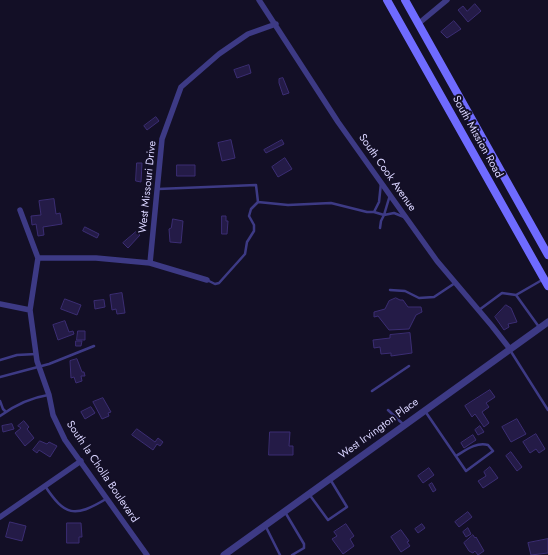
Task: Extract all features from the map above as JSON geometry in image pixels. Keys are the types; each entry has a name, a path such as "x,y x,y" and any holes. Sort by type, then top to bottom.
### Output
{"main road":[{"name":"South Mission Road","path":"387,0 546,282"},
{"name":"South Mission Road","path":"405,0 548,255"},
{"path":"450,111 464,105"}],"street":[{"name":"South Cook Avenue","path":"259,0 276,24 338,122 405,217 437,260 510,349"},
{"path":"418,24 447,0"},
{"name":"West Missouri Drive","path":"150,263 162,139 181,87 219,54 248,34 276,24"},
{"name":"South la Cholla Boulevard","path":"20,210 38,258 30,310 36,354 49,395 52,416 65,440 147,555"},
{"path":"38,258 96,258 150,263 206,280"},
{"path":"0,304 30,310"},
{"name":"West Irvington Place","path":"224,555 548,322"},
{"path":"0,517 81,461"}],"lane":[{"path":"374,212 379,202 381,181"},
{"path":"157,189 256,185 258,202"},
{"path":"380,228 390,195"},
{"path":"258,202 288,205 330,203 367,212 374,212 384,215 394,213 405,217"},
{"path":"206,280 215,284 219,283 245,254 247,242 254,231 254,225 249,216 251,209 258,202"},
{"path":"479,310 502,293 516,295 546,282"},
{"path":"390,290 406,291 419,298 434,297 456,283"},
{"path":"516,295 539,328"},
{"path":"0,377 39,367 94,346"},
{"path":"510,349 548,410"},
{"path":"0,360 17,355 36,354"},
{"path":"372,392 409,366"},
{"path":"0,416 26,400 49,395"},
{"path":"0,401 2,409 6,412"},
{"path":"388,410 404,425"},
{"path":"425,410 466,471 493,451 488,445 482,444 468,448 456,456"},
{"path":"309,494 328,520 347,507 330,479"},
{"path":"44,486 57,504 72,512 86,509 107,498"},
{"path":"284,512 304,544 304,548 292,555"},
{"path":"265,525 280,555"}],"building":[{"path":"475,4 481,11 468,22 458,10 463,6 467,11"},
{"path":"454,21 461,29 447,38 441,32"},
{"path":"249,65 251,73 237,78 234,70"},
{"path":"283,78 289,93 283,95 279,79"},
{"path":"156,117 159,121 147,130 144,126"},
{"path":"231,140 235,158 222,161 218,143"},
{"path":"282,140 284,144 266,153 264,150"},
{"path":"285,158 292,169 278,177 272,167"},
{"path":"137,163 142,163 141,182 136,181"},
{"path":"177,165 195,165 195,176 177,176"},
{"path":"54,199 56,214 60,213 62,224 43,227 44,235 38,236 36,224 32,225 31,216 41,215 39,201"},
{"path":"222,216 226,216 226,221 228,221 227,234 222,234"},
{"path":"173,219 183,221 181,243 170,242 169,229 171,228"},
{"path":"85,227 99,234 97,238 83,231"},
{"path":"136,232 140,235 128,248 123,243"},
{"path":"122,293 125,313 117,314 116,309 112,310 110,295"},
{"path":"396,298 403,300 408,307 421,307 422,312 416,315 409,329 389,330 378,316 374,317 374,312 385,309 389,301"},
{"path":"65,299 81,305 77,315 61,309"},
{"path":"104,300 105,307 95,309 94,301"},
{"path":"506,305 511,308 517,322 508,324 509,327 504,330 495,317"},
{"path":"65,321 69,332 73,331 74,334 58,340 53,325"},
{"path":"78,331 85,331 85,340 77,340"},
{"path":"410,333 412,353 391,356 391,353 381,354 380,347 374,348 373,340 390,338 390,335"},
{"path":"76,341 82,341 81,346 76,346"},
{"path":"77,359 85,376 81,376 82,381 76,383 74,377 71,378 70,361"},
{"path":"490,390 495,397 486,403 489,407 482,412 489,423 484,427 475,414 472,417 465,406"},
{"path":"103,398 111,412 108,413 109,416 102,419 93,402"},
{"path":"91,407 95,413 85,419 81,412"},
{"path":"517,419 526,434 511,442 502,427"},
{"path":"24,421 29,427 27,429 34,438 25,446 15,433 21,428 18,426"},
{"path":"12,424 14,429 3,432 2,426"},
{"path":"480,426 484,432 478,435 475,430"},
{"path":"137,429 155,442 158,438 163,442 160,446 157,444 153,450 132,435"},
{"path":"270,432 290,432 289,446 293,446 293,455 269,455"},
{"path":"536,434 545,449 539,453 536,449 530,453 523,442"},
{"path":"473,435 476,440 464,448 461,443"},
{"path":"40,441 47,444 49,442 57,446 50,457 39,450 37,453 33,450"},
{"path":"511,452 522,467 517,471 506,456"},
{"path":"490,467 498,478 483,488 478,481 486,476 484,472"},
{"path":"429,468 434,475 423,483 418,476"},
{"path":"432,483 436,490 433,492 429,485"},
{"path":"468,512 472,517 459,527 455,522"},
{"path":"10,522 26,526 22,541 6,537"},
{"path":"67,523 81,523 82,537 79,537 79,543 67,543"},
{"path":"346,524 354,536 350,539 354,546 343,554 332,539 337,536 334,532"},
{"path":"422,524 425,528 418,533 415,529"},
{"path":"468,528 471,534 466,537 463,532"},
{"path":"401,530 409,541 407,542 410,546 401,552 391,537"},
{"path":"473,535 475,538 476,537 484,551 478,555 475,551 473,553 469,551 464,543"},
{"path":"548,539 548,553 531,555 528,543"}]}
